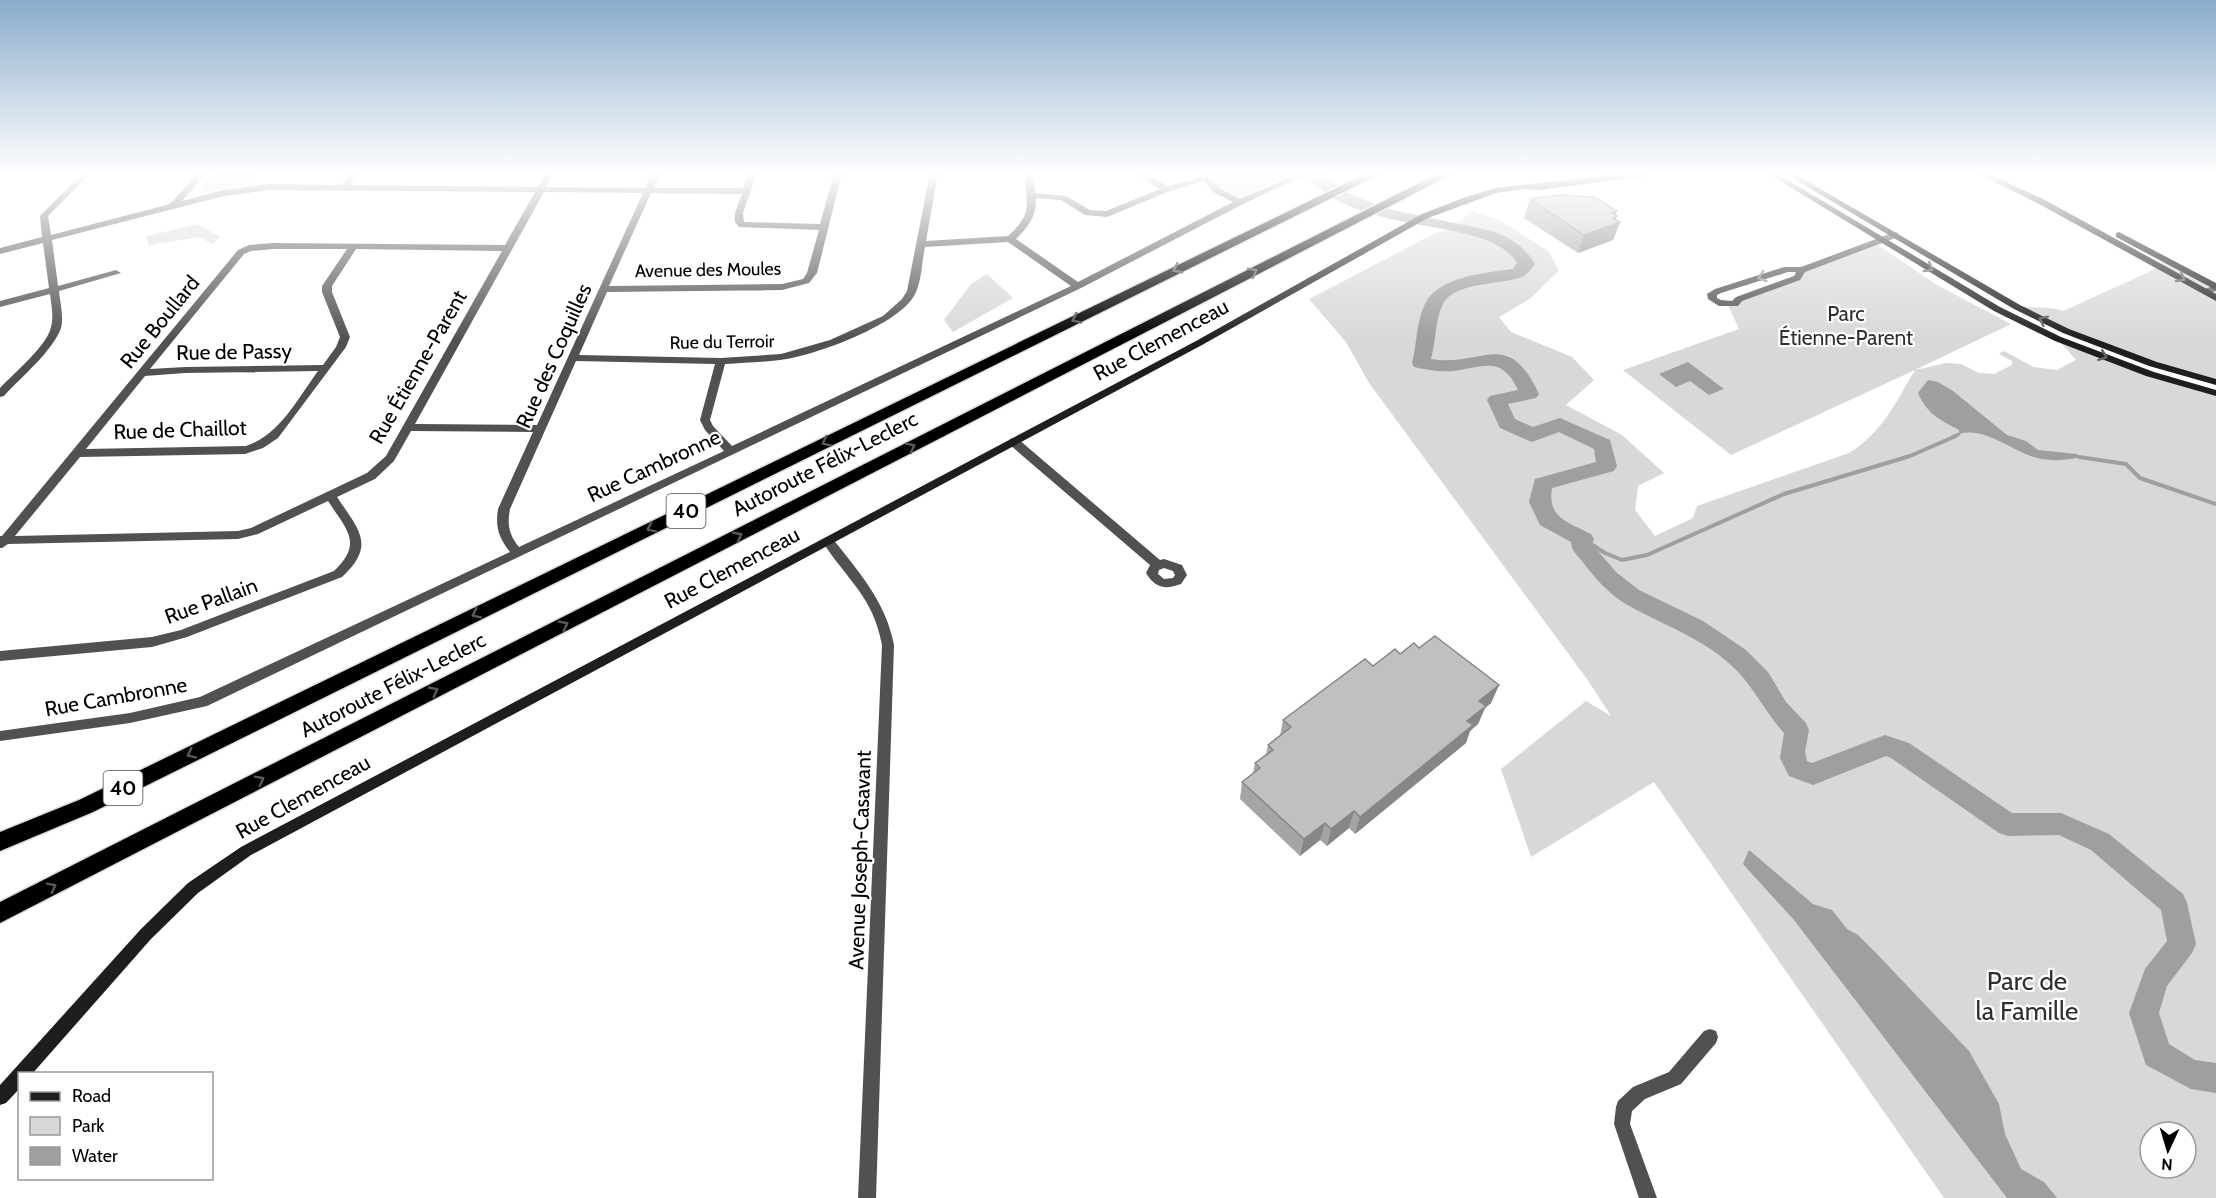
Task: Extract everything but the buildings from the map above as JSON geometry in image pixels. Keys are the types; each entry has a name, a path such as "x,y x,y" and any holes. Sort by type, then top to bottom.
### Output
{"highway":[{"name":"Autoroute Félix-Leclerc","path":"0,842 96,801 1258,229"},
{"name":"Autoroute Félix-Leclerc","path":"0,914 1337,229"}],"street":[{"path":"0,394 45,346 56,328 57,314 45,229"},
{"path":"0,251 84,229"},
{"name":"Rue Étienne-Parent","path":"2,542 238,535 254,531 370,476 381,468 407,427 520,229"},
{"name":"Rue des Coquilles","path":"517,553 504,537 501,525 504,509 631,229"},
{"name":"Avenue des Moules","path":"604,289 796,285 806,281 812,273 824,229"},
{"name":"Rue du Terroir","path":"573,358 721,361 755,360 804,352 886,318 906,301 912,291 925,229"},
{"path":"1010,239 1021,229"},
{"name":"Rue Cambronne","path":"0,736 130,718 201,702 1078,286 1188,229"},
{"name":"Rue Clemenceau","path":"22,1072 154,926 193,888 246,851 1267,307 1402,229"},
{"path":"1866,229 1997,309 2058,339 2150,374 2216,393"},
{"path":"1883,229 2016,307 2066,331 2153,364 2216,382"},
{"path":"2091,229 2216,298"},
{"path":"2107,229 2167,259 2216,288"},
{"path":"1802,270 1797,278 1739,299 1735,304 1719,303 1713,299 1712,294 1718,291 1787,269 1802,270 1895,236"},
{"path":"922,244 1010,239 1078,286"},
{"name":"Rue Boullard","path":"2,542 241,252 249,248 273,246 509,248"},
{"name":"Rue de Chaillot","path":"76,453 245,450 261,446 278,432 326,368 345,337 327,292 327,286 352,248"},
{"path":"0,304 116,273"},
{"path":"2204,291 2216,288"},
{"path":"721,361 705,420 709,428 731,452"},
{"name":"Rue de Passy","path":"142,373 185,370 326,368"},
{"path":"407,427 541,429"},
{"path":"1014,442 1158,565"},
{"name":"Rue Pallain","path":"0,656 152,642 183,634 338,574 354,558 358,550 358,541 330,495"},
{"name":"Avenue Joseph-Casavant","path":"828,541 880,611 886,626 888,645 867,1198"},
{"path":"1648,1198 1622,1124 1624,1107 1639,1093 1675,1078 1710,1037"},
{"name":"Rue Clemenceau","path":"0,1097 18,1076"}],"green space":[{"path":"177,229 206,229 220,237 212,244 200,237 149,245 146,236"},
{"name":"Parc de la Famille","path":"1451,229 1513,229 1548,251 1559,270 1531,298 1499,317 1511,332 1572,357 1594,380 1566,405 1622,435 1664,473 1638,486 1635,510 1655,536 1693,518 1697,506 1849,453 1861,445 1880,426 1915,370 1946,363 1961,364 1979,373 1994,374 2012,365 2012,361 1999,354 2004,351 2033,367 2057,370 2076,360 2058,339 2150,374 2216,393 2216,1198 1944,1198 1654,782 1531,857 1501,769 1586,701 1611,716 1587,679 1369,383 1346,342 1309,299 1436,233"},
{"name":"Parc Étienne-Parent","path":"1875,243 1937,285 2011,324 1731,455 1623,370 1739,329 1728,305 1797,278 1802,270"},
{"path":"2167,259 2216,284 2216,382 2066,331 2017,307 2063,311 2149,272"},
{"path":"987,274 1013,298 953,332 944,320 971,284"}],"water":[{"path":"1688,362 1724,389 1709,395 1690,381 1676,387 1659,374"},
{"path":"1928,380 1938,382 1953,391 2007,435 2026,441 2038,450 2077,454 2079,457 2064,460 2042,459 2028,455 1989,436 1969,432 1959,434 1959,430 1935,416 1926,407 1918,393"},
{"path":"1749,850 1813,904 1832,910 1847,929 1858,935 1878,955 1969,1051 1999,1104 2005,1134 2021,1169 2044,1182 2057,1198 2007,1198 1794,920 1743,864"}],"waterway":[{"path":"1462,229 1501,240 1515,249 1526,264 1518,273 1472,282 1439,297 1432,311 1421,363 1437,366 1497,360 1510,364 1520,375 1529,394 1497,400 1507,423 1532,435 1560,425 1603,445 1607,466 1542,484 1539,502 1548,520 1583,539 1581,545 1608,578 1631,596 1695,627 1738,657 1760,679 1777,709 1797,730 1793,758 1798,769 1813,774 1885,745 1900,750 2008,825 2061,824 2100,842 2173,903 2182,944 2155,979 2144,1013 2157,1054 2191,1074 2216,1078"},
{"path":"1952,437 1959,434"},
{"path":"1583,539 1605,553 1622,560 1647,555 1784,494 1910,456 1956,436"},
{"path":"2079,457 2126,464 2140,478 2216,504"}]}
